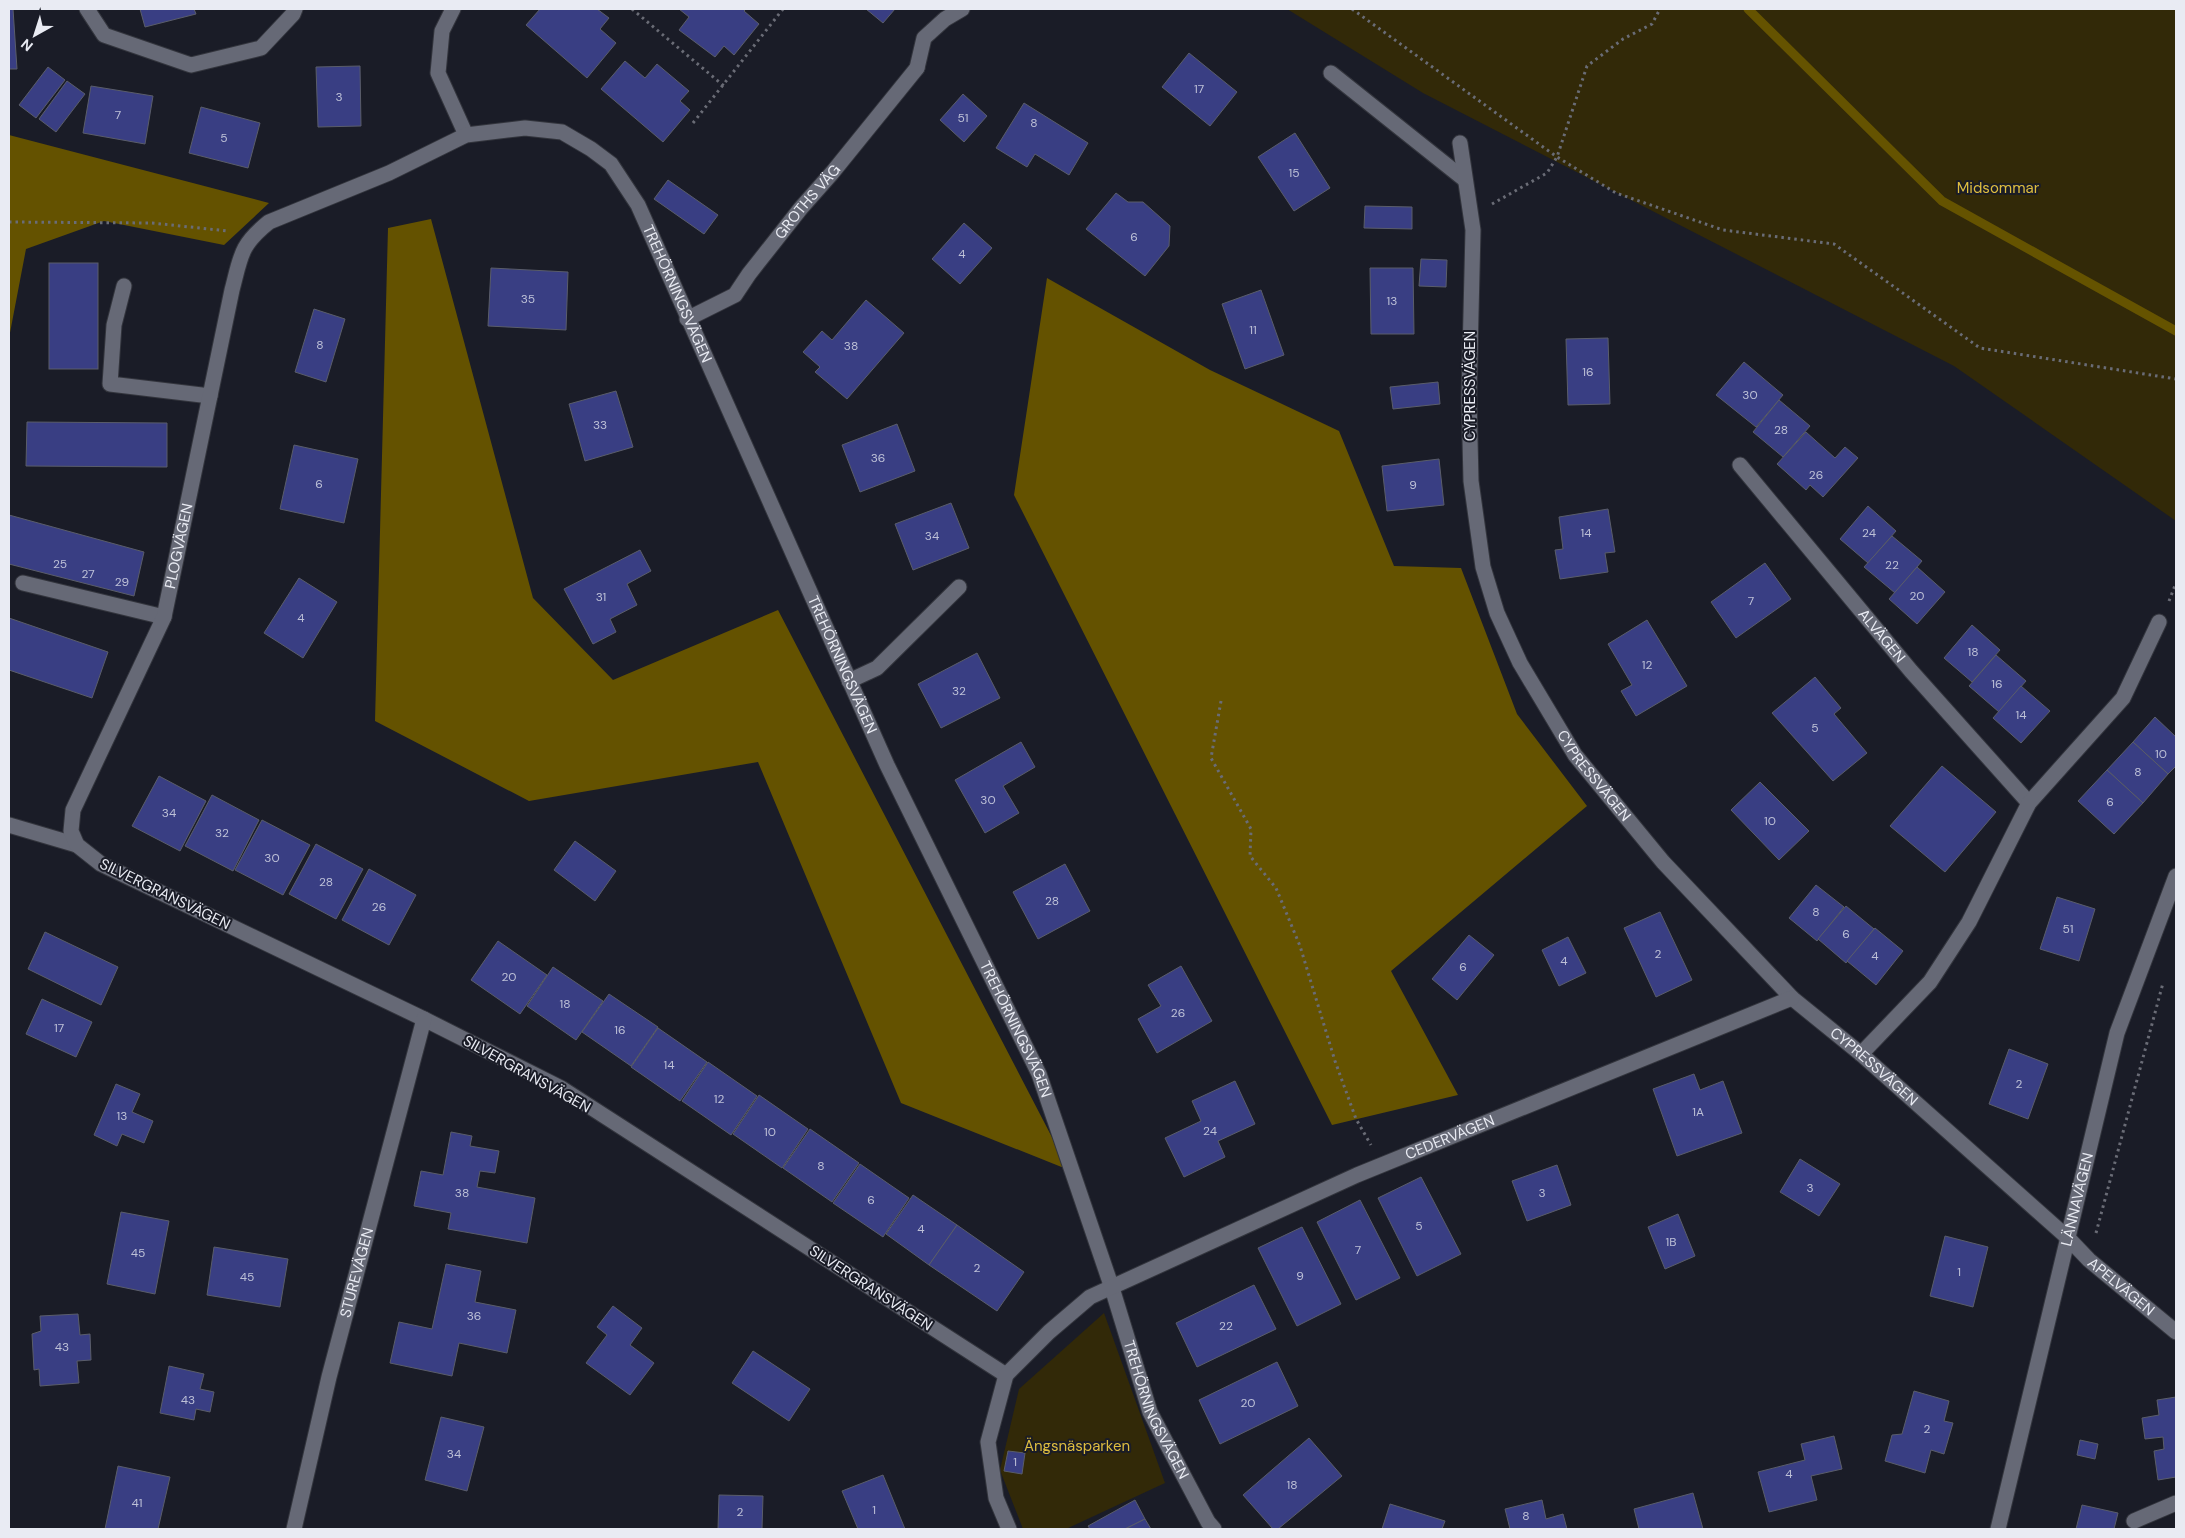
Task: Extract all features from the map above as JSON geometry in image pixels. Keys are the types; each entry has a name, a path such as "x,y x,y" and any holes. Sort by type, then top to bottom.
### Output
{"street":[{"path":"86,9 104,35 191,65 261,48 293,14 295,9"},
{"path":"453,9 442,31 438,73 466,135"},
{"name":"GROTHS VÄG","path":"687,319 735,295 801,208 832,173 917,68 924,38 945,19 962,9"},
{"path":"1331,73 1464,179"},
{"name":"TREHÖRNINGSVÄGEN","path":"252,235 269,222 390,173 466,135 525,128 562,132 591,149 611,164 638,205 687,319 887,765 1039,1074 1112,1288 1150,1412 1208,1522 1214,1529"},
{"name":"CYPRESSVÄGEN","path":"1460,143 1473,230 1469,397 1471,481 1483,567 1497,613 1520,663 1575,755 1663,862 1792,998 1861,1054 2068,1238"},
{"name":"PLOGVÄGEN","path":"77,845 71,831 74,810 164,617 232,290 243,249 252,235"},
{"path":"124,286 114,325 110,384 210,396"},
{"name":"ALVÄGEN","path":"1740,465 1911,671 2028,803"},
{"path":"23,583 164,617"},
{"path":"849,681 876,668 958,587"},
{"path":"1861,1054 1930,982 1969,922 2028,803 2123,698 2159,622"},
{"path":"9,825 77,845"},
{"name":"SILVERGRANSVÄGEN","path":"77,845 101,864 424,1019 561,1088 1006,1374"},
{"name":"LÄNNAVÄGEN","path":"1998,1529 2117,1033 2176,876"},
{"name":"CEDERVÄGEN","path":"1112,1288 1382,1165 1792,998"},
{"name":"STUREVÄGEN","path":"294,1529 329,1377 424,1019"},
{"name":"APELVÄGEN","path":"2068,1238 2089,1260 2176,1332"},
{"path":"1010,1529 996,1498 988,1442 1006,1374 1049,1332 1090,1297 1112,1288"},
{"path":"2134,1521 2176,1503"}],"path":[{"path":"632,9 724,86"},
{"path":"694,123 782,9"},
{"path":"1352,9 1557,157 1616,193 1723,230 1834,244 1980,348 2176,378"},
{"path":"1470,210 1492,204 1547,173 1557,157 1587,66 1623,38 1652,24 1660,9"},
{"path":"9,222 152,223 252,235"},
{"path":"1221,701 1211,758 1251,829 1250,856 1276,888 1300,946 1356,1119 1382,1165"},
{"path":"2089,1260 2165,978"}],"green space":[{"name":"Midsommar","path":"1287,9 2176,9 2176,521 1954,366 1423,93"},
{"name":"Ängsnäsparken","path":"1104,1313 1165,1483 1066,1529 1023,1529 1000,1470 1019,1389"}],"shaded area":[{"path":"9,135 269,203 224,245 104,221 26,249 9,338"},
{"path":"431,219 533,598 613,680 778,610 1069,1170 901,1103 758,762 529,801 375,721 388,228"},
{"path":"1047,278 1210,370 1339,431 1394,566 1461,568 1517,714 1587,806 1391,971 1458,1095 1332,1125 1014,495"}],"building":[{"path":"9,9 13,9 17,69 9,69"},
{"path":"140,9 194,9 196,14 145,27"},
{"path":"540,9 597,9 609,18 600,29 616,43 587,78 526,25"},
{"path":"679,9 746,9 744,11 759,24 734,55 724,46 715,57 679,30 689,17"},
{"path":"866,9 895,9 883,23"},
{"path":"1189,53 1237,92 1210,126 1162,87"},
{"path":"625,61 645,78 657,64 689,91 680,101 690,110 663,142 601,89"},
{"path":"360,66 361,126 318,127 316,67"},
{"path":"48,67 65,80 36,118 19,105"},
{"path":"67,81 85,94 56,132 39,119"},
{"path":"91,86 153,96 145,144 83,133"},
{"path":"963,94 987,116 964,142 940,120"},
{"path":"1024,103 1088,143 1069,175 1035,154 1027,167 996,148"},
{"path":"201,107 260,123 248,168 189,153"},
{"path":"1295,133 1330,188 1294,211 1258,157"},
{"path":"668,180 718,215 704,234 654,199"},
{"path":"1116,193 1128,202 1143,202 1170,226 1169,246 1145,276 1086,229"},
{"path":"1365,206 1412,207 1412,229 1364,228"},
{"path":"964,223 992,248 960,284 932,259"},
{"path":"1421,259 1447,260 1446,287 1419,286"},
{"path":"49,263 98,263 98,369 49,369"},
{"path":"491,268 568,272 566,330 488,326"},
{"path":"1370,268 1413,268 1414,334 1371,334"},
{"path":"1261,290 1284,355 1245,369 1222,304"},
{"path":"866,300 904,333 847,399 815,372 820,367 803,352 822,331 832,340"},
{"path":"314,309 345,319 326,382 295,372"},
{"path":"1608,338 1610,404 1568,405 1566,339"},
{"path":"1744,362 1783,395 1756,427 1716,395"},
{"path":"1438,382 1440,404 1393,409 1390,387"},
{"path":"616,391 633,447 585,461 569,404"},
{"path":"1779,400 1810,426 1783,457 1753,432"},
{"path":"27,422 167,423 167,467 26,466"},
{"path":"897,424 915,471 860,492 842,445"},
{"path":"1806,432 1835,458 1845,447 1858,458 1823,497 1810,485 1806,490 1777,464"},
{"path":"294,445 358,459 344,523 280,509"},
{"path":"1439,459 1444,505 1387,511 1382,466"},
{"path":"951,503 969,548 913,570 895,524"},
{"path":"1868,506 1896,531 1868,563 1840,539"},
{"path":"1608,509 1615,552 1605,553 1608,572 1560,579 1555,550 1563,549 1559,517"},
{"path":"9,515 144,552 134,596 9,564"},
{"path":"1892,536 1922,561 1895,593 1864,567"},
{"path":"640,550 651,571 627,584 637,605 610,619 616,632 593,644 564,589"},
{"path":"1765,563 1791,599 1736,638 1711,602"},
{"path":"1917,567 1945,592 1917,624 1889,599"},
{"path":"299,578 337,602 303,658 264,633"},
{"path":"9,618 108,652 92,698 9,670"},
{"path":"1647,620 1687,686 1636,716 1621,691 1632,685 1608,644"},
{"path":"1972,625 2000,650 1972,682 1944,658"},
{"path":"977,653 1000,698 941,728 918,684"},
{"path":"1996,655 2026,681 1999,712 1969,686"},
{"path":"1815,677 1841,708 1834,714 1867,753 1833,781 1772,713"},
{"path":"2021,686 2050,711 2021,743 1993,718"},
{"path":"2155,717 2176,737 2176,766 2168,774 2133,742"},
{"path":"1021,742 1035,767 1003,786 1019,813 985,833 955,780"},
{"path":"2133,742 2168,774 2143,803 2107,770"},
{"path":"1942,766 1996,812 1945,872 1890,826"},
{"path":"2107,770 2143,803 2114,834 2078,801"},
{"path":"159,776 206,801 180,851 132,826"},
{"path":"1760,782 1809,831 1779,860 1731,810"},
{"path":"212,795 259,820 233,871 185,846"},
{"path":"262,820 310,845 283,895 235,870"},
{"path":"575,841 616,871 595,901 554,870"},
{"path":"316,844 363,869 336,919 289,894"},
{"path":"1065,864 1090,911 1038,939 1013,892"},
{"path":"369,869 416,895 389,945 342,920"},
{"path":"1816,885 1844,907 1817,941 1789,918"},
{"path":"2057,897 2095,909 2079,961 2040,949"},
{"path":"1846,906 1874,929 1846,963 1818,939"},
{"path":"1660,912 1692,980 1656,997 1624,928"},
{"path":"1875,928 1903,951 1876,985 1847,961"},
{"path":"45,932 118,967 101,1005 28,969"},
{"path":"1469,935 1494,955 1457,1000 1432,979"},
{"path":"1568,937 1586,973 1559,986 1542,950"},
{"path":"498,941 547,975 520,1014 471,980"},
{"path":"1181,966 1212,1021 1157,1053 1138,1019 1161,1006 1148,985"},
{"path":"553,967 603,1001 576,1040 527,1006"},
{"path":"609,994 658,1027 631,1066 582,1032"},
{"path":"42,999 92,1022 76,1057 26,1034"},
{"path":"658,1028 707,1062 680,1101 631,1067"},
{"path":"2009,1049 2048,1064 2028,1119 1989,1104"},
{"path":"708,1062 757,1096 731,1135 682,1101"},
{"path":"1694,1074 1700,1090 1723,1081 1742,1133 1677,1156 1653,1089"},
{"path":"1235,1081 1255,1124 1218,1141 1225,1157 1184,1177 1165,1138 1201,1121 1192,1101"},
{"path":"116,1084 140,1094 132,1112 153,1121 144,1143 122,1134 117,1146 94,1135"},
{"path":"759,1095 808,1129 782,1168 733,1134"},
{"path":"810,1129 859,1163 832,1202 783,1168"},
{"path":"451,1132 472,1136 470,1146 499,1151 495,1173 480,1171 477,1187 535,1198 527,1243 448,1229 451,1213 414,1206 421,1171 443,1175"},
{"path":"1800,1159 1840,1184 1819,1216 1780,1192"},
{"path":"860,1164 909,1198 883,1237 833,1203"},
{"path":"1557,1165 1571,1205 1527,1221 1512,1181"},
{"path":"1421,1177 1461,1254 1417,1276 1378,1198"},
{"path":"913,1195 957,1225 929,1265 886,1234"},
{"path":"1360,1200 1400,1278 1356,1300 1317,1222"},
{"path":"121,1212 169,1221 155,1294 107,1284"},
{"path":"1678,1214 1695,1256 1665,1269 1648,1227"},
{"path":"957,1225 1024,1272 997,1311 929,1265"},
{"path":"1302,1227 1341,1304 1297,1326 1258,1248"},
{"path":"1945,1236 1988,1247 1973,1307 1930,1296"},
{"path":"214,1247 288,1259 280,1307 207,1295"},
{"path":"446,1264 481,1271 475,1302 516,1310 507,1353 459,1343 452,1376 390,1363 399,1322 432,1329"},
{"path":"1254,1285 1276,1329 1197,1367 1176,1323"},
{"path":"613,1306 642,1328 630,1345 654,1363 630,1395 586,1363 607,1335 597,1327"},
{"path":"78,1314 80,1335 90,1334 91,1360 77,1361 79,1383 40,1386 39,1369 34,1370 32,1334 41,1331 40,1316"},
{"path":"753,1351 810,1389 789,1421 732,1383"},
{"path":"1277,1362 1298,1406 1220,1444 1199,1400"},
{"path":"169,1366 204,1374 200,1389 214,1392 210,1412 196,1409 194,1420 160,1413"},
{"path":"1914,1391 1949,1401 1944,1421 1953,1423 1944,1454 1931,1450 1925,1473 1885,1461 1892,1435 1902,1434"},
{"path":"2176,1397 2176,1477 2158,1480 2154,1451 2164,1449 2163,1437 2145,1439 2142,1418 2159,1415 2157,1400"},
{"path":"441,1417 484,1427 467,1491 425,1480"},
{"path":"1834,1436 1842,1469 1811,1476 1817,1500 1769,1512 1758,1472 1805,1460 1801,1444"},
{"path":"1309,1438 1342,1476 1278,1529 1273,1529 1243,1495"},
{"path":"2080,1440 2098,1444 2095,1459 2077,1455"},
{"path":"1008,1451 1025,1453 1022,1474 1004,1471"},
{"path":"118,1466 170,1477 158,1529 105,1529"},
{"path":"883,1475 905,1529 858,1529 842,1491"},
{"path":"1693,1493 1703,1529 1639,1529 1634,1509"},
{"path":"719,1495 763,1496 762,1529 718,1529"},
{"path":"1135,1500 1145,1519 1125,1529 1090,1529 1088,1526"},
{"path":"1542,1500 1546,1519 1563,1514 1567,1529 1510,1529 1505,1509"},
{"path":"1390,1504 1445,1521 1442,1529 1382,1529"},
{"path":"2082,1505 2118,1513 2114,1529 2076,1529"},
{"path":"1145,1519 1151,1529 1125,1529"}],"waterway":[{"path":"1748,9 1942,201 2176,331"}]}
